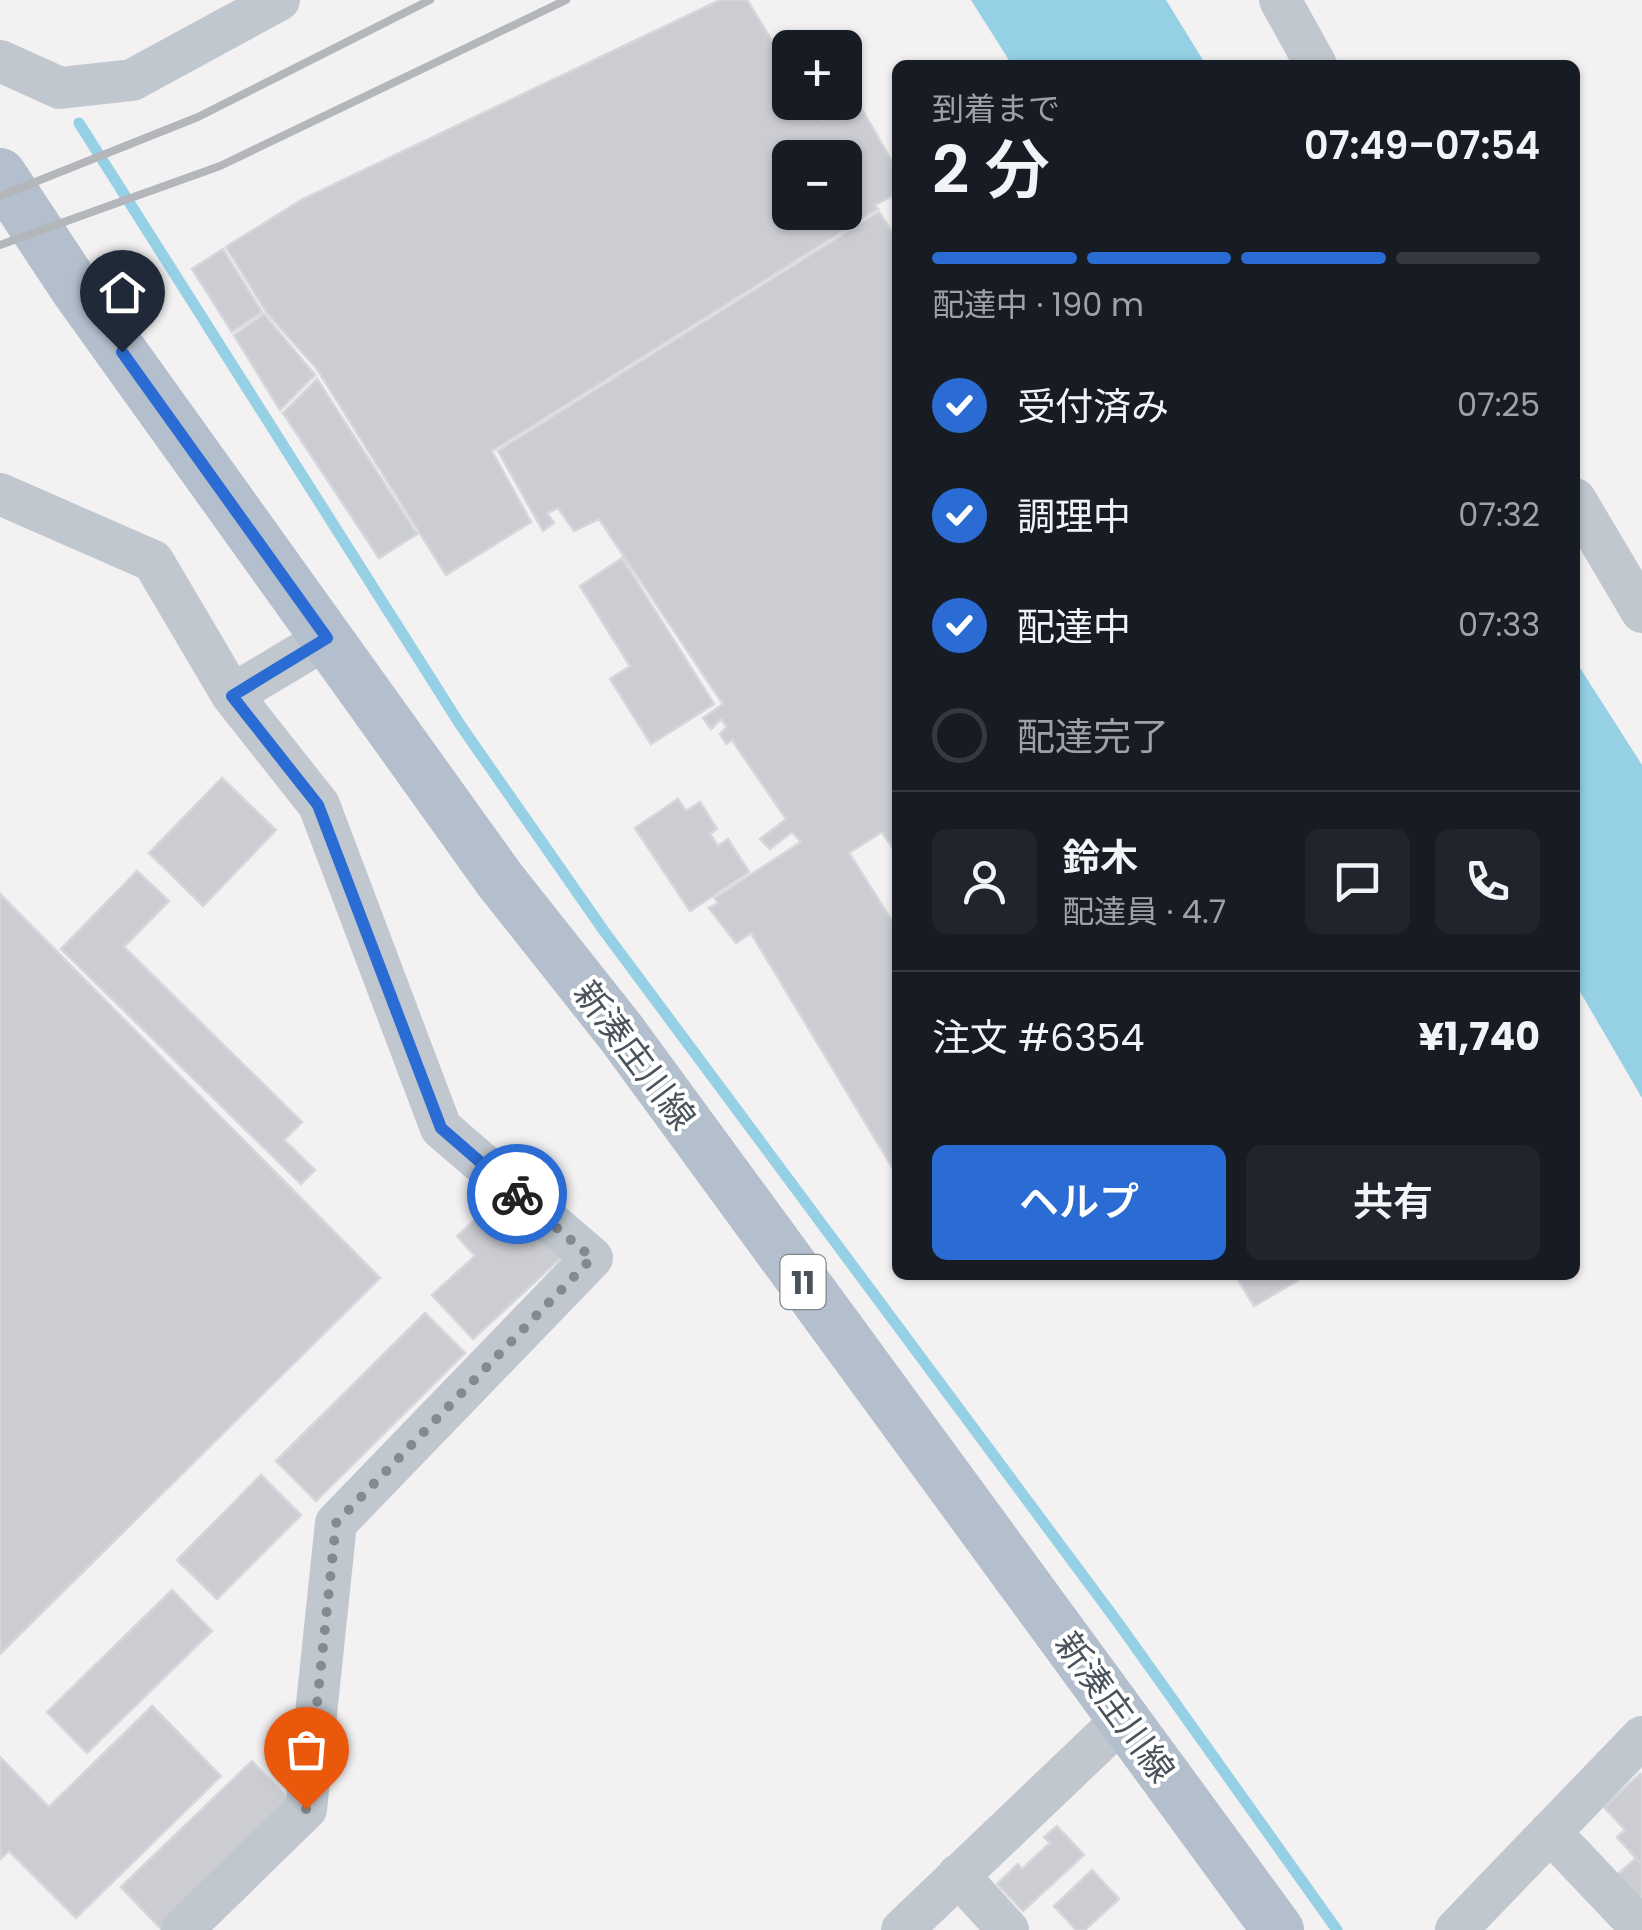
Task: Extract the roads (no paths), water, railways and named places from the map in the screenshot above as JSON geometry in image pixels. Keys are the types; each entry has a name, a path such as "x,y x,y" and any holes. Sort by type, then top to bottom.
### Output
{"main road":[{"name":"新湊庄川線","path":"0,174 76,290 500,880 622,1034 1278,1930"}],"street":[{"path":"0,61 60,88 132,80 279,0"},
{"path":"1280,0 1313,60"},
{"path":"0,494 153,561 232,696 318,805 441,1128 592,1258 336,1523 306,1809 182,1930"},
{"path":"1580,508 1642,612"},
{"path":"232,696 327,638"},
{"path":"902,1930 1123,1719"},
{"path":"1456,1930 1642,1737"},
{"path":"1550,1832 1642,1929"},
{"path":"958,1875 1008,1930"}],"water":[{"path":"971,0 1166,0 1203,60 1009,60"},
{"path":"1580,668 1642,765 1642,1098 1580,992"}],"waterway":[{"path":"79,123 461,726 604,931 1119,1624 1337,1930"}],"railway":[{"path":"0,196 198,117 430,0"},
{"path":"0,245 220,166 566,0"}]}
